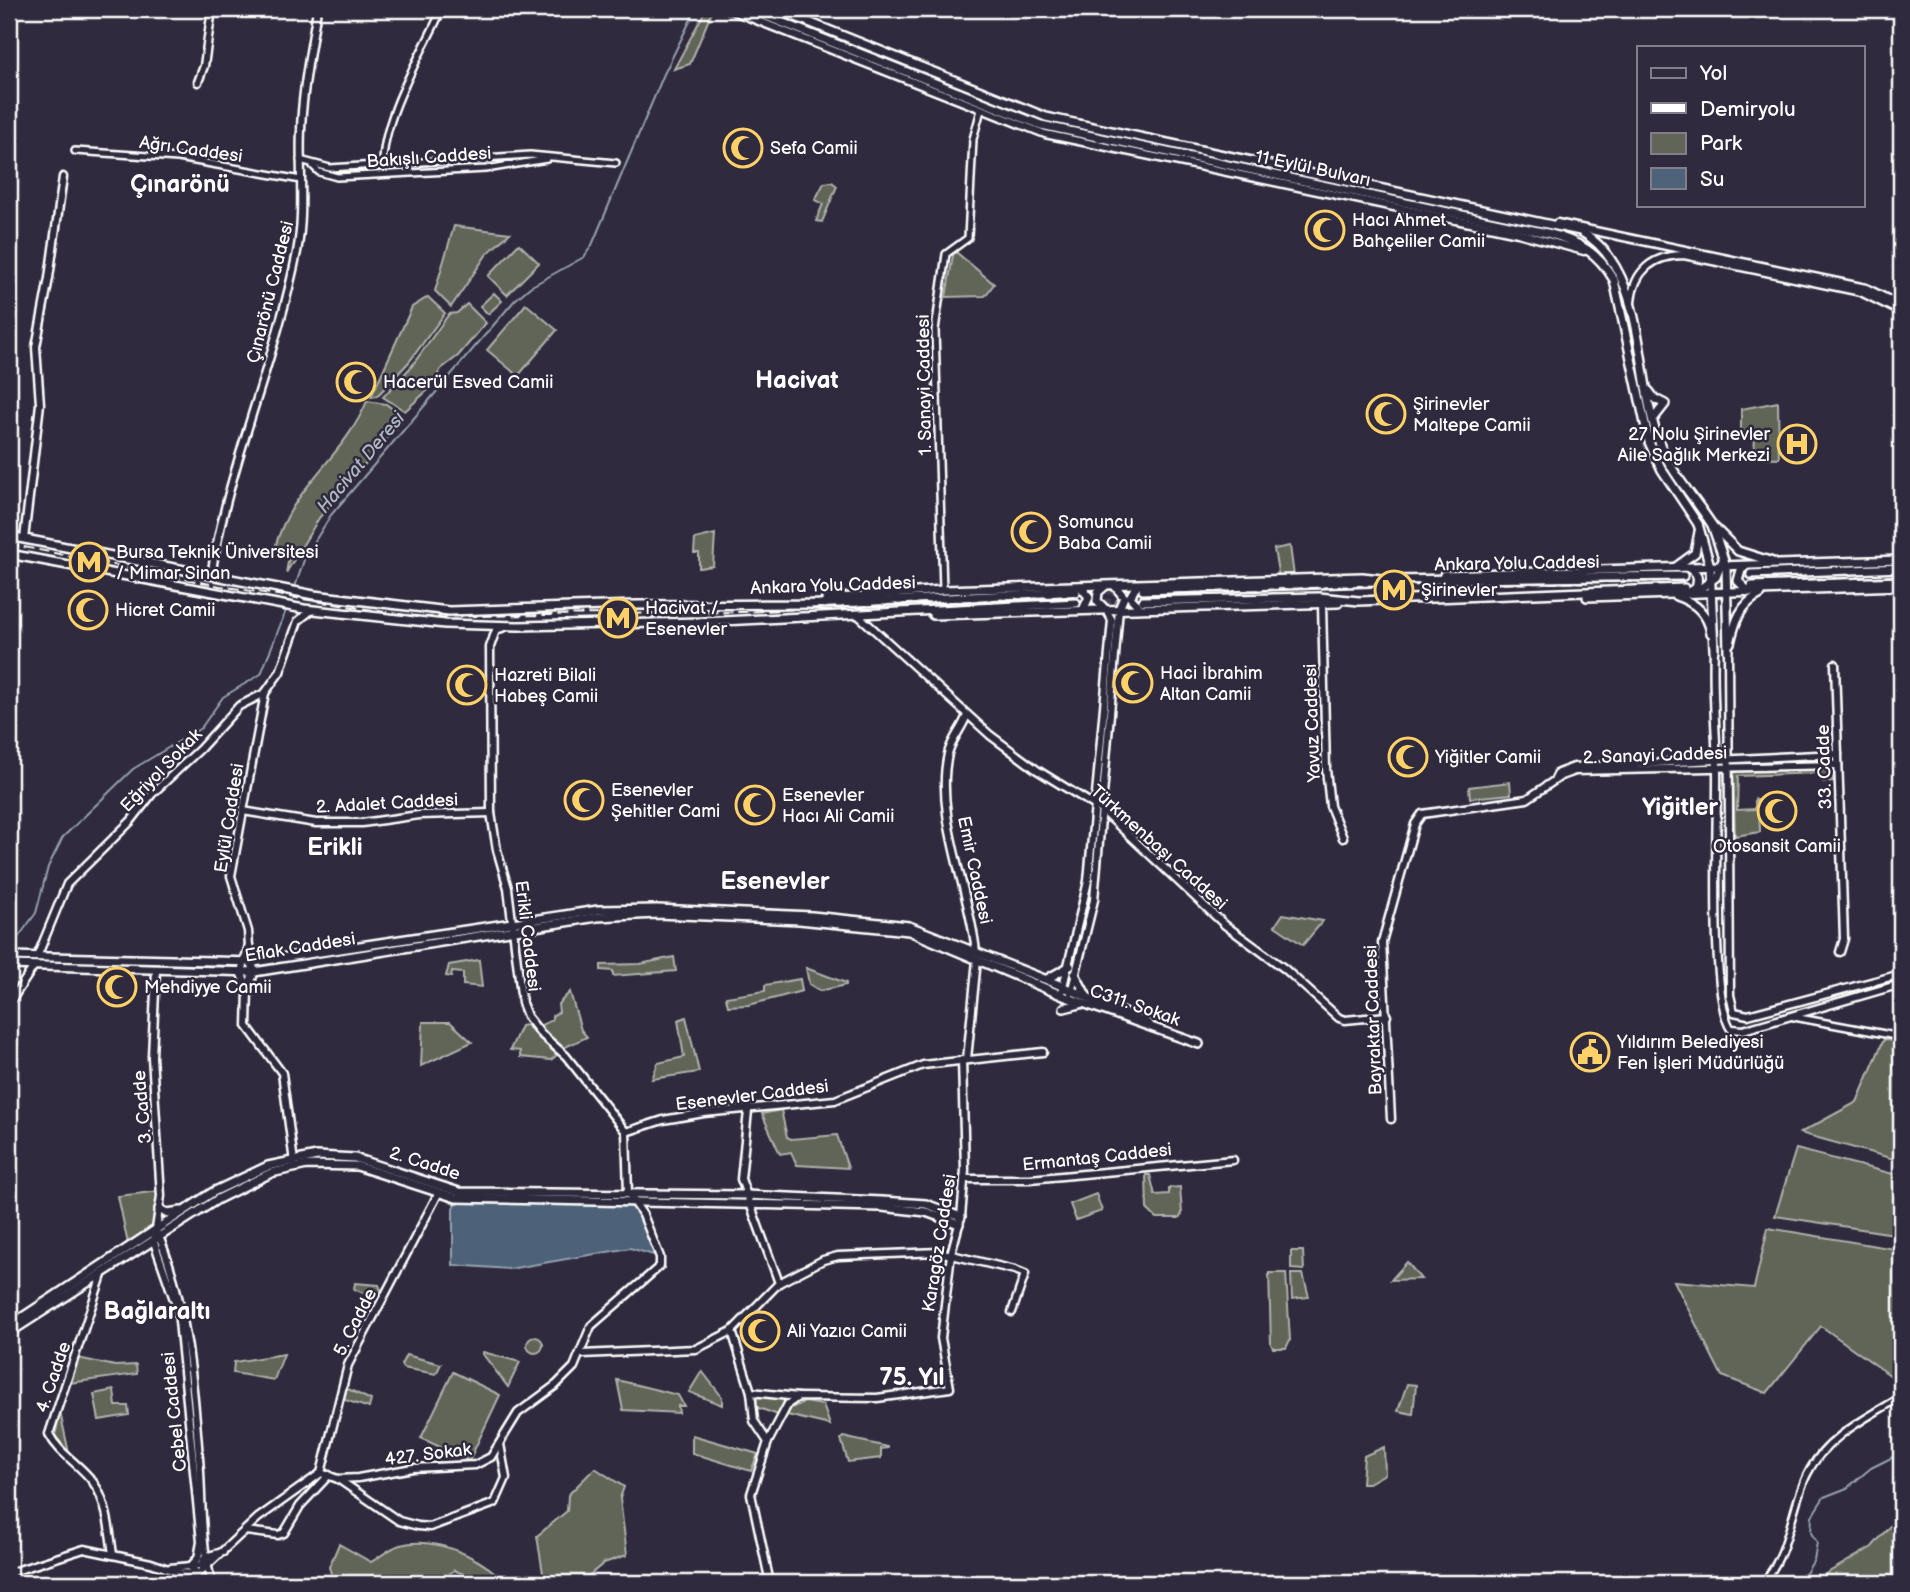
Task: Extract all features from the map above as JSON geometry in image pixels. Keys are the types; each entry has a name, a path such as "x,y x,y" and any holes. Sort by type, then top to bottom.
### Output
{"main road":[{"path":"198,82 204,66 212,9"},
{"name":"Çınarönü Caddesi","path":"211,576 224,512 294,267 303,215 300,160 302,99 317,9"},
{"path":"728,9 981,110 1070,140 1518,233 1566,245 1599,257 1618,290 1640,411 1649,442 1662,470 1698,524 1713,580 1713,695 1723,1014 1731,1029 1743,1030 1901,984"},
{"name":"11 Eylül Bulvarı","path":"748,9 1041,125 1548,233 1579,243 1599,257"},
{"name":"11 Eylül Bulvarı","path":"776,9 1046,117 1553,223 1580,231 1605,248 1621,274 1658,442 1677,477 1712,525"},
{"path":"24,539 40,404 36,347 63,177"},
{"path":"1553,223 1866,288 1901,306"},
{"path":"1631,311 1633,286 1643,269 1667,255 1684,255 1861,292 1883,300 1901,312"},
{"path":"1645,382 1651,394 1665,404 1655,412 1653,422"},
{"path":"1671,568 1683,564 1695,552 1699,540 1698,524"},
{"path":"1712,525 1723,555 1727,589 1730,995 1734,1012 1748,1015 1901,974"},
{"path":"1712,525 1738,551 1784,564"},
{"name":"Ankara Yolu Caddesi","path":"9,536 314,595 419,609 477,612 779,603 1079,589"},
{"name":"Ankara Yolu Caddesi","path":"9,554 308,610 375,619 471,625 695,623 1076,603"},
{"path":"1395,580 1508,572 1901,560"},
{"path":"1747,565 1741,570 1738,581 1751,589 1765,592 1901,583"},
{"path":"1672,594 1695,592 1713,580 1724,566"},
{"path":"1672,594 1696,588 1697,575 1688,568"},
{"path":"1751,574 1901,568"},
{"name":"Ankara Yolu Caddesi","path":"1115,586 1683,576"},
{"path":"1713,580 1727,589"},
{"path":"1422,598 1437,600 1713,593 1727,589 1901,583"},
{"path":"779,603 943,590 1079,589 1106,586 1115,586 1124,597 1119,610 1094,900 1067,993"},
{"path":"1064,1008 1085,1000 1074,971 1085,899 1112,620 1098,603 1100,590 1106,586"},
{"path":"1140,587 1130,597 1142,604"},
{"name":"Ankara Yolu Caddesi","path":"1142,604 1319,597 1359,601 1684,588"},
{"path":"1079,589 1088,597 1083,610"},
{"path":"1728,651 1746,602 1765,592"},
{"path":"1672,594 1689,600 1705,616 1714,650"},
{"path":"870,614 913,616 1119,610 1142,604 1322,604 1359,601"},
{"name":"Yavuz Caddesi","path":"1322,604 1327,781 1330,806 1343,838"},
{"name":"Eğriyol Sokak","path":"34,957 67,884 131,821 152,794 200,749 239,706 265,693 280,672 298,621 308,610"},
{"name":"Türkmenbaşı Caddesi","path":"858,615 967,715 1037,770 1095,804 1225,925 1285,969 1339,1018 1345,1020 1387,1016"},
{"path":"471,625 487,632 490,647"},
{"path":"490,647 496,630 509,626"},
{"name":"Erikli Caddesi","path":"490,647 491,813 497,850 506,876 522,1003 527,1016 590,1084 626,1132"},
{"name":"33. Cadde","path":"1835,664 1844,939 1840,952"},
{"name":"Eylül Caddesi","path":"249,947 248,931 232,876 265,693"},
{"name":"Emir Caddesi","path":"965,1060 976,956 974,929 953,850 947,795 948,754 967,715"},
{"name":"2. Sanayi Caddesi","path":"1554,781 1575,771 1717,764 1838,754"},
{"name":"2. Sanayi Caddesi","path":"1727,763 1838,765"},
{"name":"Bayraktar Caddesi","path":"1391,1119 1382,942 1417,818 1428,812 1527,799 1554,781"},
{"path":"1077,792 1091,791 1097,782"},
{"name":"2. Adalet Caddesi","path":"243,811 316,823 362,823 419,815 491,813"},
{"path":"511,926 602,910 657,909 793,915 909,926 976,956 1048,980 1067,993"},
{"path":"511,926 657,914 819,922 909,931 1067,993"},
{"name":"Eflak Caddesi","path":"9,956 254,962 511,926"},
{"name":"Eflak Caddesi","path":"9,965 254,972 511,926"},
{"path":"248,989 241,973 242,962 249,947"},
{"path":"249,947 254,972 248,989 247,1027 282,1073 295,1164"},
{"path":"9,1004 31,966"},
{"name":"3. Cadde","path":"156,970 152,1057 160,1156 157,1237"},
{"path":"1048,980 1074,971"},
{"name":"C311. Sokak","path":"1067,993 1134,1023 1150,1025 1199,1044"},
{"name":"Esenevler Caddesi","path":"626,1132 663,1120 835,1100 917,1067 1043,1052"},
{"name":"Karagöz Caddesi","path":"798,1397 877,1398 950,1388 941,1338 951,1254 960,1220 964,1179 965,1060"},
{"path":"748,1111 741,1179 779,1283"},
{"path":"626,1132 630,1197"},
{"name":"2. Cadde","path":"9,1326 249,1182 317,1156 355,1158 459,1192 926,1204 960,1220"},
{"name":"Ermantaş Caddesi","path":"964,1179 1030,1178 1233,1160"},
{"name":"2. Cadde","path":"9,1333 146,1247 188,1209 244,1176 295,1164 356,1166 438,1194 471,1199 630,1197"},
{"name":"5. Cadde","path":"321,1473 348,1365 438,1194"},
{"name":"427. Sokak","path":"338,1479 413,1468 475,1465 491,1457 518,1413 556,1385 574,1367 582,1354 583,1342 591,1325 660,1266 660,1257 649,1230 630,1197"},
{"path":"159,1209 173,1213 188,1209"},
{"name":"Cebel Caddesi","path":"157,1237 159,1254 178,1311 192,1415 201,1542 198,1558 190,1567"},
{"name":"Cebel Caddesi","path":"157,1237 182,1310 205,1557 212,1583"},
{"path":"146,1247 159,1254"},
{"path":"582,1354 696,1349 732,1331 779,1283 823,1260 838,1256 939,1252 1025,1274 1012,1312"},
{"name":"4. Cadde","path":"102,1275 49,1434 54,1443 92,1480 99,1494 114,1555"},
{"path":"732,1331 751,1392 754,1421 768,1442"},
{"path":"751,1392 798,1397"},
{"path":"770,1583 751,1494 768,1442 788,1404 798,1397"},
{"path":"9,1573 76,1549 198,1574 208,1569 245,1531 290,1494 321,1473 338,1479 399,1521 430,1527 495,1503 506,1478 500,1444"},
{"path":"245,1531 278,1535 284,1533 300,1507 329,1475"},
{"path":"290,1494 300,1497 300,1507"},
{"path":"164,1568 201,1566 205,1557 227,1550"},
{"path":"190,1567 198,1574"}],"street":[{"path":"383,174 385,141 442,9"},
{"name":"1. Sanayi Caddesi","path":"943,590 935,318 946,254 968,238 973,139 981,110"},
{"name":"Ağrı Caddesi","path":"75,151 178,158 301,180"},
{"name":"Bakışlı Caddesi","path":"300,160 330,168 530,155 616,163"},
{"name":"Bakışlı Caddesi","path":"310,164 327,175 383,174 486,169 553,158"},
{"path":"1793,1017 1901,1037"},
{"path":"1762,1583 1779,1562 1808,1473 1848,1429 1901,1397"}],"green space":[{"path":"706,9 713,9 690,64 674,69"},
{"path":"832,182 837,186 822,222 816,221 823,204 815,200 824,183"},
{"path":"454,226 510,233 487,254 451,307 435,291"},
{"path":"519,244 539,263 507,295 488,276"},
{"path":"956,252 994,284 985,296 946,297 953,255"},
{"path":"494,293 502,301 488,314 480,306"},
{"path":"428,297 445,313 409,362 377,396 371,397 412,307"},
{"path":"467,304 486,323 458,356 441,369 430,388 405,411 383,397 411,367 449,314 457,313"},
{"path":"526,304 557,330 518,376 487,350"},
{"path":"367,401 386,404 402,416 401,422 319,518 286,573 290,551 275,548 282,527 305,490 345,439"},
{"path":"1778,402 1779,458 1754,457 1755,433 1741,432 1741,409"},
{"path":"715,534 713,566 699,568 699,553 694,553 695,539"},
{"path":"1290,546 1294,576 1279,578 1274,549"},
{"path":"1832,767 1833,781 1823,782 1821,773 1738,776 1737,810 1755,809 1755,799 1759,801 1760,832 1735,836 1733,774 1738,771"},
{"path":"1510,782 1511,794 1470,798 1469,787"},
{"path":"1283,914 1323,921 1303,945 1275,926"},
{"path":"674,957 676,971 613,976 613,971 601,970 601,965 640,964"},
{"path":"479,960 482,987 463,985 463,973 452,972 451,977 446,976 449,965"},
{"path":"806,968 846,985 820,991 809,984"},
{"path":"800,979 802,991 749,1005 728,1006 726,997 765,991 765,985"},
{"path":"570,992 581,1030 587,1037 563,1048 539,1026 552,1020 552,1016 559,1012 558,1004"},
{"path":"686,1017 699,1072 652,1079 658,1063 684,1057 678,1020"},
{"path":"423,1022 450,1022 472,1042 421,1066"},
{"path":"526,1025 557,1055 551,1060 520,1057 520,1051 510,1050 521,1026"},
{"path":"1884,1039 1901,1044 1901,1161 1800,1133 1857,1102"},
{"path":"781,1110 787,1137 791,1139 837,1135 848,1168 797,1165 791,1152 780,1154 762,1114"},
{"path":"1796,1149 1901,1176 1901,1235 1775,1216"},
{"path":"1146,1175 1150,1175 1155,1195 1169,1194 1169,1188 1180,1187 1182,1214 1179,1218 1156,1218 1147,1209"},
{"path":"161,1191 156,1231 128,1244 118,1196"},
{"path":"1096,1194 1102,1211 1076,1220 1070,1204"},
{"path":"1768,1228 1901,1250 1901,1383 1821,1326 1767,1393 1722,1376 1674,1281 1754,1288"},
{"path":"1291,1251 1303,1251 1304,1270 1291,1269"},
{"path":"1407,1262 1421,1279 1391,1280"},
{"path":"1269,1273 1286,1273 1290,1340 1286,1348 1273,1348 1271,1344"},
{"path":"1291,1274 1303,1274 1309,1297 1292,1299"},
{"path":"355,1283 379,1285 382,1293 375,1298 354,1289"},
{"path":"535,1337 541,1339 541,1351 535,1353 529,1351 527,1345 529,1339"},
{"path":"482,1353 520,1362 508,1387"},
{"path":"284,1354 274,1380 233,1373 234,1362"},
{"path":"406,1355 441,1364 436,1374 403,1368 401,1365"},
{"path":"78,1358 115,1366 136,1365 137,1374 69,1383 75,1360"},
{"path":"702,1371 722,1397 722,1405 689,1392"},
{"path":"453,1372 500,1395 469,1461 421,1438"},
{"path":"617,1380 678,1395 684,1406 678,1406 679,1413 623,1410"},
{"path":"1407,1384 1416,1385 1413,1414 1398,1411"},
{"path":"346,1388 371,1400 369,1408 342,1399"},
{"path":"114,1390 116,1406 128,1406 129,1415 99,1420 94,1394"},
{"path":"782,1395 784,1403 778,1415 756,1407 757,1396"},
{"path":"805,1402 823,1405 830,1425 787,1415 791,1408"},
{"path":"60,1412 69,1453 55,1436"},
{"path":"692,1435 758,1454 751,1471 692,1453"},
{"path":"843,1437 888,1448 881,1449 881,1458 848,1462 841,1439"},
{"path":"1384,1447 1385,1474 1369,1483 1362,1483 1364,1456"},
{"path":"595,1468 624,1487 620,1498 627,1555 604,1563 580,1583 535,1583 543,1573 537,1536 567,1511 568,1495"},
{"path":"1901,1513 1901,1583 1810,1583 1872,1547"},
{"path":"339,1544 371,1562 400,1545 440,1545 478,1561 499,1576 496,1583 484,1583 454,1570 441,1582 388,1574 333,1580 329,1567"}],"water":[{"path":"458,1199 633,1200 660,1257 630,1248 509,1269 453,1265 453,1208"}],"waterway":[{"name":"Hacivat Deresi","path":"294,590 305,557 331,515 515,300 530,287 584,257 592,245 664,74 696,9"},
{"name":"Hacivat Deresi","path":"9,950 36,913 48,867 63,837 133,769 201,728 223,697 261,674 287,608"},
{"path":"1800,1583 1814,1560 1817,1542 1811,1533 1812,1516 1824,1497 1847,1488 1871,1468 1901,1453"}],"tunnel":[{"path":"1683,576 1751,574"},
{"path":"1705,587 1746,586"},
{"path":"1076,592 1143,590"},
{"path":"1083,603 1143,601"}],"railway":[{"path":"9,544 220,586 417,617 741,612 1075,596"},
{"path":"1751,581 1901,576"},
{"path":"1143,595 1357,586 1683,581"}],"place":[{"name":"Sefa Camii","path":"743,148"},
{"name":"Hacı Ahmet Bahçeliler Camii","path":"1325,230"},
{"name":"Hacerül Esved Camii","path":"356,382"},
{"name":"Şirinevler Maltepe Camii","path":"1386,414"},
{"name":"27 Nolu Şirinevler Aile Sağlık Merkezi","path":"1797,444"},
{"name":"Somuncu Baba Camii","path":"1031,532"},
{"name":"Bursa Teknik Üniversitesi / Mimar Sinan","path":"89,562"},
{"name":"Şirinevler","path":"1394,590"},
{"name":"Hicret Camii","path":"88,610"},
{"name":"Hacivat / Esenevler","path":"618,618"},
{"name":"Haci İbrahim Altan Camii","path":"1133,683"},
{"name":"Hazreti Bilali Habeş Camii","path":"467,685"},
{"name":"Yiğitler Camii","path":"1408,757"},
{"name":"Esenevler Şehitler Cami","path":"584,800"},
{"name":"Esenevler Hacı Ali Camii","path":"755,805"},
{"name":"Otosansit Camii","path":"1777,811"},
{"name":"Mehdiyye Camii","path":"117,987"},
{"name":"Yıldırım Belediyesi Fen İşleri Müdürlüğü","path":"1590,1052"},
{"name":"Ali Yazıcı Camii","path":"760,1331"}],"district":[{"name":"Çınarönü","path":"180,184"},
{"name":"Hacivat","path":"797,380"},
{"name":"Yiğitler","path":"1680,807"},
{"name":"Erikli","path":"335,847"},
{"name":"Esenevler","path":"775,881"},
{"name":"Bağlaraltı","path":"157,1311"},
{"name":"75. Yıl","path":"912,1377"}]}
